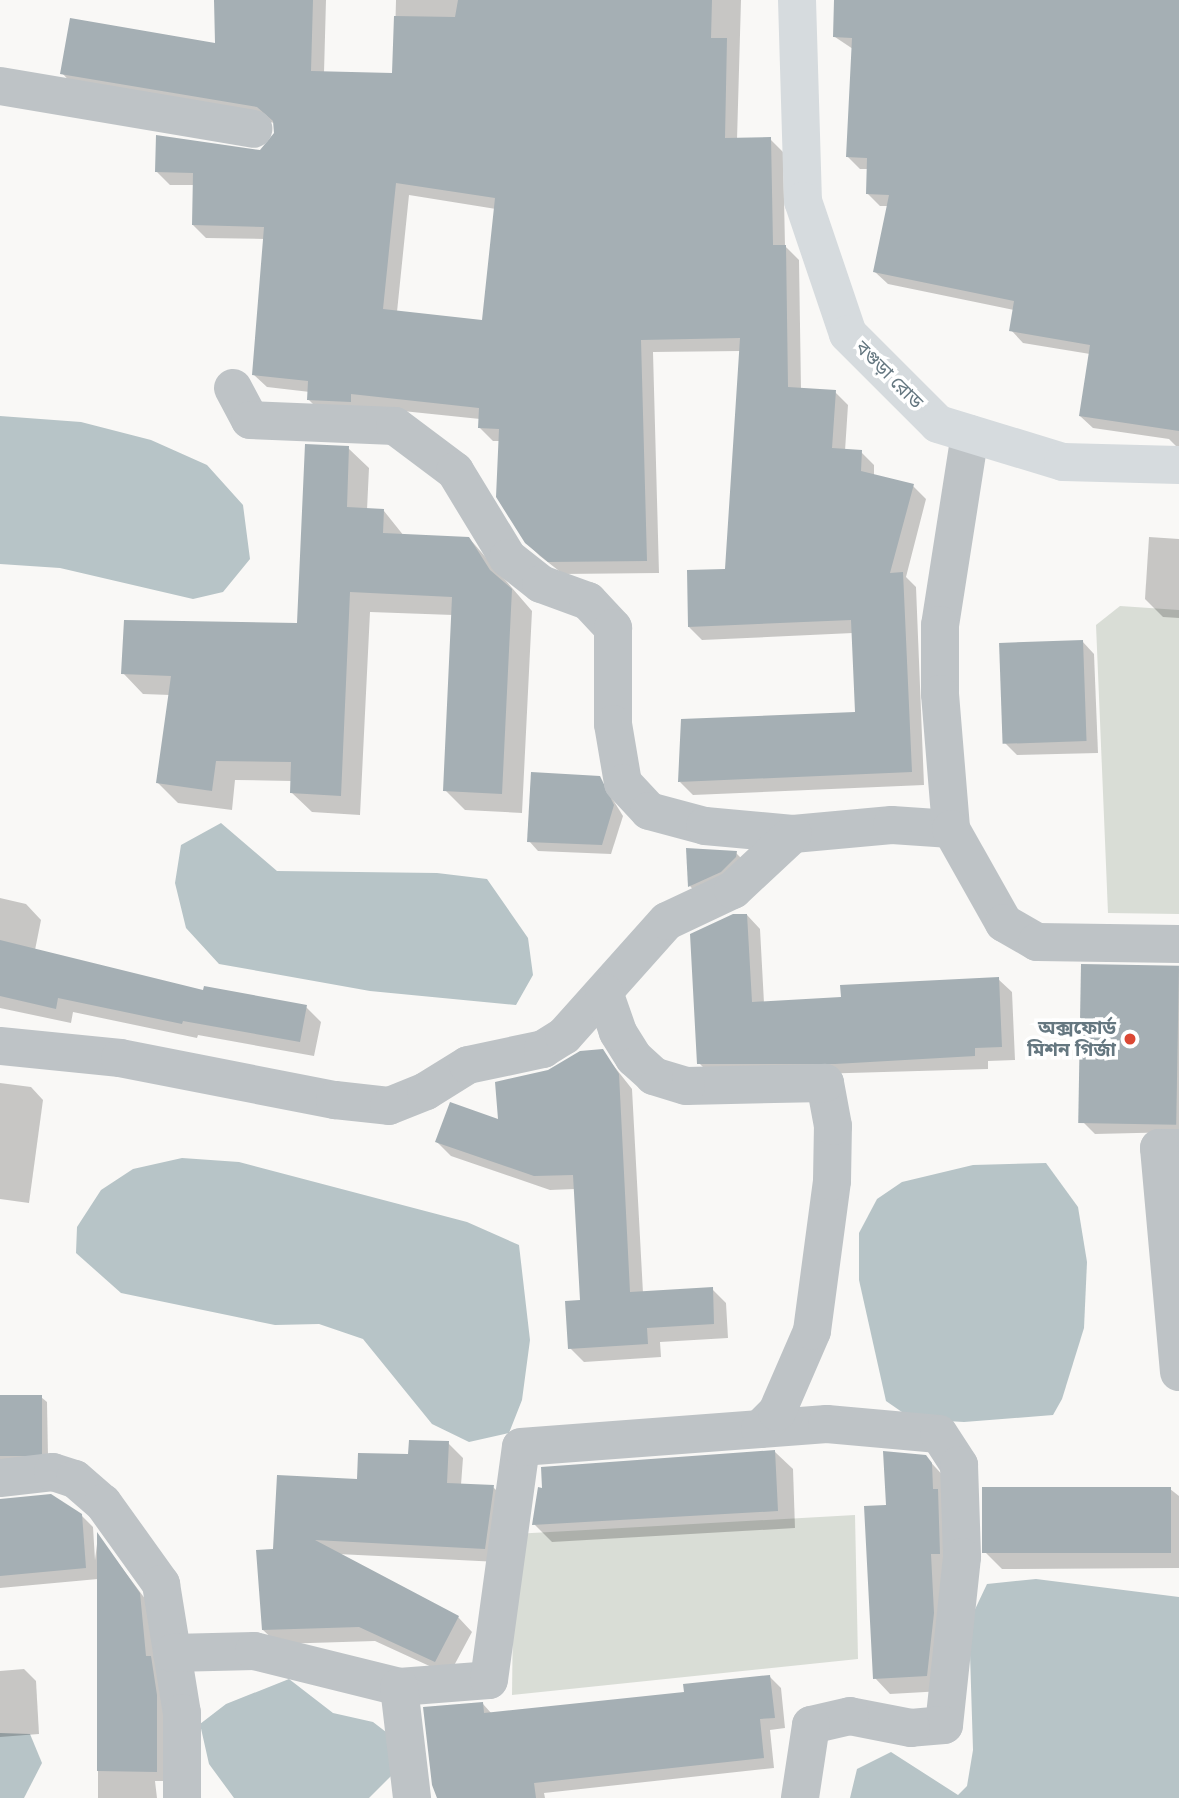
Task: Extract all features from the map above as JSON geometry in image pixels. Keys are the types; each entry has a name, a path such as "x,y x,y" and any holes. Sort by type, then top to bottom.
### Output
{"main road":[{"name":"বগুড়া রোড","path":"797,0 803,201 848,334 938,424 1063,462 1179,465"}],"street":[{"path":"0,86 253,129"},
{"path":"233,388 250,420 395,426 455,471 508,558 541,584 588,601 613,628 613,724 623,783 649,811 705,826 793,834 892,825 951,829"},
{"path":"970,434 940,625 940,694 951,829 1004,923 1037,942 1179,944"},
{"path":"0,1046 159,1064 335,1100 389,1106 426,1091 468,1065 544,1049 564,1036 667,921 733,890 793,834"},
{"path":"604,992 618,1032 634,1058 654,1076 686,1086 825,1083 834,1126 831,1181 811,1331 776,1412 760,1429"},
{"path":"1179,1148 1159,1149 1179,1372"},
{"path":"172,1653 254,1651 399,1687 489,1681 521,1447 827,1424 939,1434 959,1465 962,1557 944,1725 911,1728 850,1716 811,1724 800,1798"},
{"path":"0,1478 53,1472 75,1479 103,1503 161,1584 182,1713 182,1798"},
{"path":"399,1687 412,1798"}],"shaded area":[{"path":"0,416 81,422 151,440 207,465 243,505 250,559 223,592 193,599 60,568 0,564"},
{"path":"1120,606 1179,610 1179,914 1108,913 1096,625"},
{"path":"221,823 277,871 437,873 487,879 528,938 533,975 516,1005 370,991 219,964 186,928 175,883 181,845"},
{"path":"182,1158 239,1162 467,1222 519,1245 530,1340 522,1400 509,1433 469,1442 432,1424 363,1339 319,1324 275,1325 121,1293 76,1253 77,1227 101,1190 133,1169"},
{"path":"1046,1163 1078,1207 1087,1262 1084,1328 1062,1399 1053,1415 964,1422 912,1419 886,1401 859,1280 859,1233 877,1199 902,1182 973,1165"},
{"path":"855,1515 858,1659 512,1695 514,1534"},
{"path":"1036,1579 1179,1597 1179,1798 850,1798 857,1769 891,1752 958,1795 967,1786 973,1750 969,1622 987,1584"},
{"path":"289,1679 333,1713 373,1722 399,1742 398,1769 369,1798 234,1798 209,1764 200,1724 226,1704"},
{"path":"0,1733 30,1734 42,1763 24,1798 0,1798"}],"building":[{"path":"214,0 313,0 311,71 392,73 394,16 455,17 458,0 712,0 711,38 727,38 725,138 771,137 773,245 786,245 788,387 836,390 832,448 862,450 861,471 914,484 890,573 903,572 912,772 678,782 681,719 855,712 851,620 688,627 687,570 725,569 740,338 641,340 647,561 548,562 525,543 496,497 499,429 478,428 479,408 351,394 351,402 307,400 308,381 252,375 264,227 192,225 193,173 155,172 156,135 260,150 274,133 273,121 257,107 60,74 70,18 215,43","holes":["396,183 495,198 482,320 383,309"]},
{"path":"834,0 1179,0 1179,431 1079,416 1090,345 1009,331 1014,301 873,272 889,195 866,194 867,158 846,157 852,38 833,37"},
{"path":"305,444 349,446 347,507 384,509 383,533 469,537 490,570 512,589 502,794 443,791 452,597 350,592 341,796 290,793 291,762 216,761 212,791 156,783 171,676 121,674 124,620 297,623"},
{"path":"1083,640 1087,741 1003,744 999,643"},
{"path":"531,772 600,776 614,805 602,845 527,842"},
{"path":"686,848 737,851 736,857 721,872 688,887"},
{"path":"733,914 747,914 752,1002 841,997 840,985 999,977 1002,1047 975,1048 975,1056 835,1064 697,1064 690,934"},
{"path":"0,940 203,990 204,986 307,1005 300,1042 183,1021 182,1024 58,998 56,1009 0,996"},
{"name":"অক্সফোর্ড মিশন গির্জা","path":"1081,964 1179,966 1176,1125 1078,1123"},
{"path":"603,1049 619,1074 630,1292 713,1287 714,1324 647,1328 648,1344 568,1349 565,1301 580,1300 573,1175 534,1176 435,1142 450,1102 498,1119 495,1082 548,1070 580,1051"},
{"path":"0,1395 42,1395 42,1456 0,1456"},
{"path":"409,1440 449,1441 447,1483 494,1485 485,1549 315,1540 459,1616 435,1662 359,1627 262,1630 256,1550 273,1549 277,1475 357,1479 358,1453 408,1454"},
{"path":"775,1450 778,1511 532,1525 538,1487 542,1488 541,1467"},
{"path":"883,1451 926,1455 932,1463 933,1489 938,1489 940,1554 931,1554 934,1613 927,1676 873,1679 864,1506 886,1505"},
{"path":"982,1487 1171,1487 1171,1553 982,1553"},
{"path":"51,1494 82,1514 86,1568 0,1576 0,1499"},
{"path":"97,1532 140,1593 146,1656 151,1656 157,1695 157,1772 97,1771"},
{"path":"770,1675 775,1718 760,1719 764,1758 534,1783 536,1798 437,1798 432,1785 423,1707 483,1702 484,1713 684,1692 683,1684"}],"place":[{"name":"অক্সফোর্ড মিশন গির্জা","path":"1130,1039"}]}
